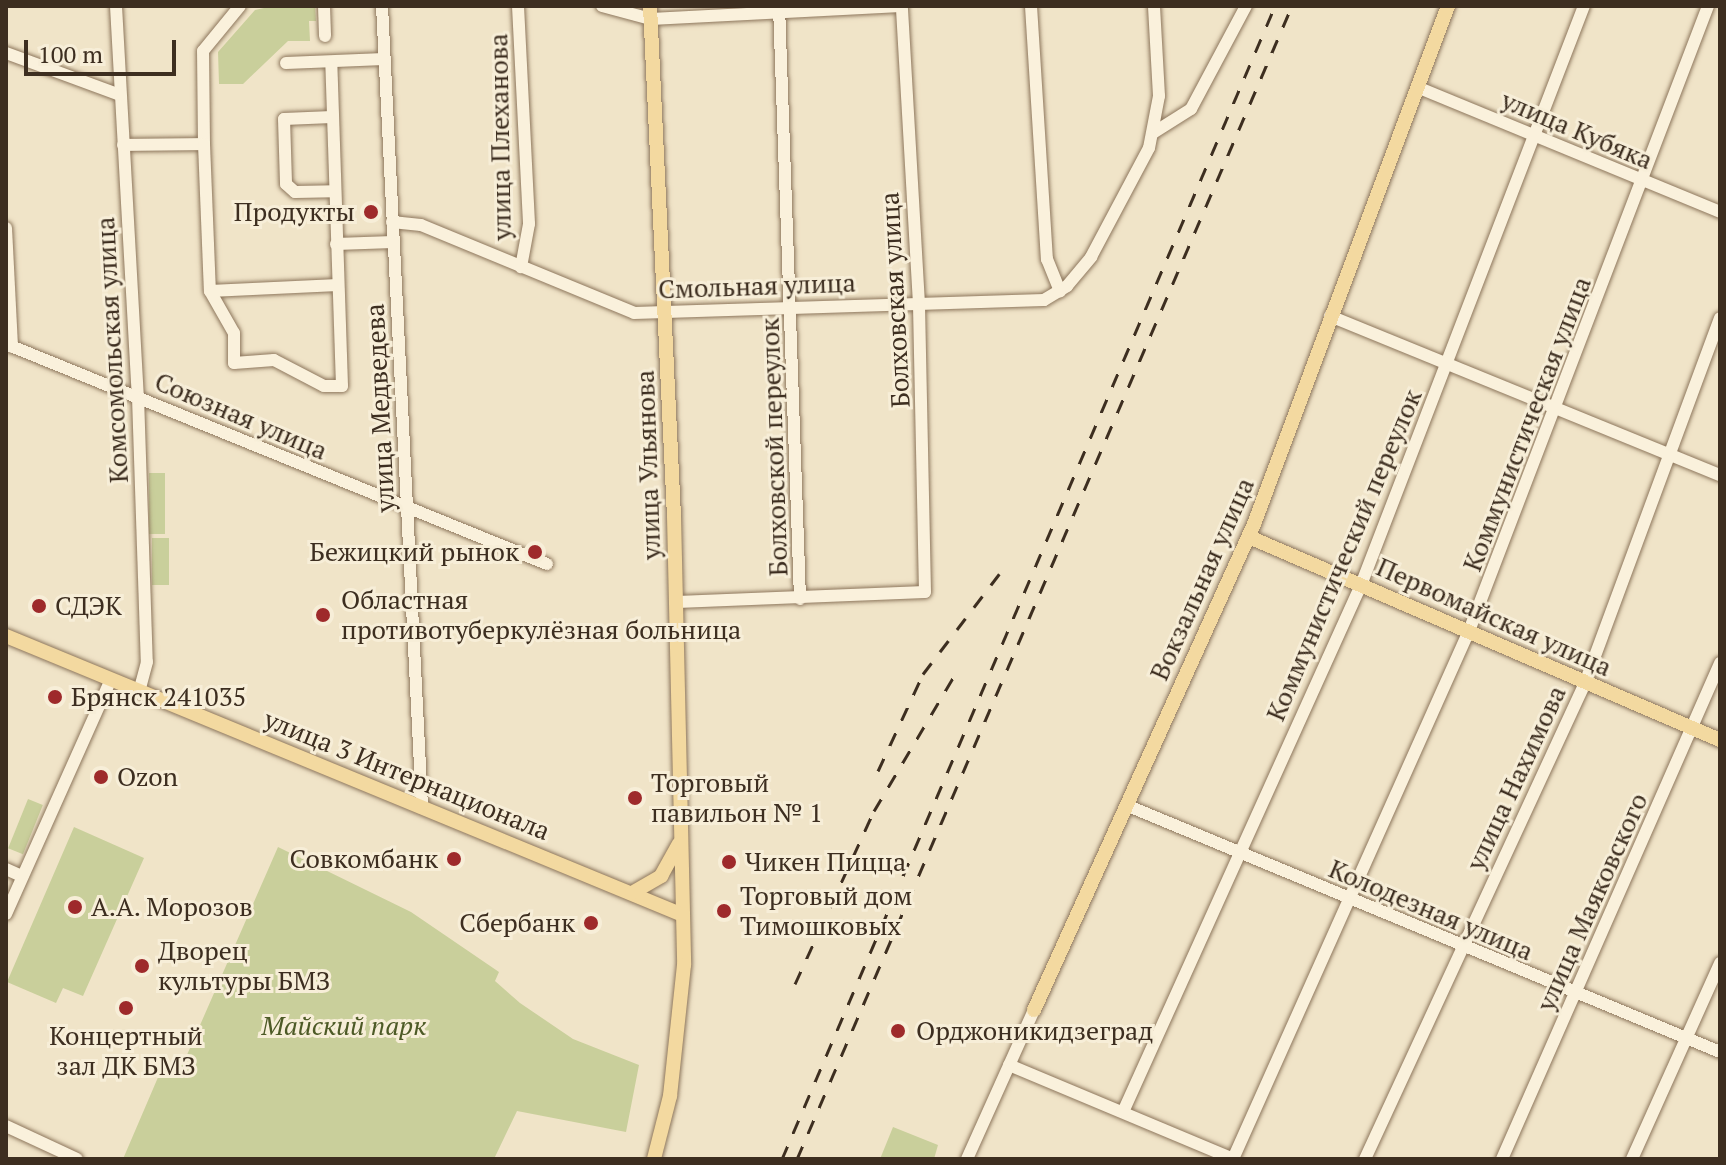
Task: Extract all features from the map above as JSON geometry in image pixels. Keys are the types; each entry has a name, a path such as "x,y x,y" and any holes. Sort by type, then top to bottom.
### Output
{"main road":[{"name":"Вокзальная улица","path":"1034,1010 1249,537 1315,372 1330,316 1448,6"},
{"name":"улица Ульянова","path":"651,12 677,602 683,915 682,1021 670,1096 654,1159"},
{"name":"Первомайская улица","path":"1249,537 1720,740"},
{"name":"улица 3 Интернационала","path":"6,636 683,915"},
{"path":"632,893 661,876 681,840"}],"street":[{"name":"Комсомольская улица","path":"116,6 138,397 147,662 139,691"},
{"path":"240,6 203,51 210,291 234,333 234,363 274,360 324,386 342,386 331,62"},
{"path":"324,6 325,36"},
{"name":"улица Медведева","path":"382,6 422,808"},
{"name":"улица Плеханова","path":"518,6 529,224 521,267"},
{"path":"602,6 651,12 899,6"},
{"name":"Болховская улица","path":"800,599 925,592 919,304 899,6"},
{"path":"1031,6 1047,259 1060,291 1104,238 1153,133 1159,96 1154,6"},
{"path":"1153,133 1191,109 1246,6"},
{"name":"Коммунистический переулок","path":"1123,1112 1361,585 1584,6"},
{"name":"Коммунистическая улица","path":"1234,1159 1469,631 1558,409 1708,6"},
{"name":"Болховской переулок","path":"780,10 800,599"},
{"path":"6,53 120,95"},
{"path":"286,63 384,59"},
{"name":"улица Кубяка","path":"1417,87 1720,212"},
{"path":"332,117 284,119 286,184 295,192 334,191"},
{"path":"123,145 204,144"},
{"name":"Смольная улица","path":"392,222 421,225 634,313 792,305 1044,300 1060,291"},
{"path":"6,228 9,345"},
{"path":"336,244 393,242"},
{"path":"210,291 338,285"},
{"path":"1330,316 1720,475"},
{"name":"улица Нахимова","path":"1365,1159 1585,683 1720,318"},
{"name":"Союзная улица","path":"9,345 547,564"},
{"path":"677,602 800,599"},
{"name":"улица Маяковского","path":"1502,1159 1694,729 1720,663"},
{"path":"6,914 11,891 22,876 111,679"},
{"name":"Колодезная улица","path":"1126,805 1720,1052"},
{"path":"6,869 22,876"},
{"path":"1632,1159 1720,963"},
{"name":"Вокзальная улица","path":"967,1159 1034,1010"},
{"path":"1009,1065 1234,1159"},
{"path":"6,1126 77,1159"}],"green space":[{"path":"273,6 315,6 316,21 309,21 310,41 288,41 243,84 219,84 218,52 255,10"},
{"path":"149,473 165,473 165,534 149,534"},
{"path":"152,538 169,538 169,585 152,585"},
{"path":"28,799 43,805 23,854 8,848"},
{"path":"74,827 144,858 83,996 63,988 56,1003 7,982"},
{"name":"Майский парк","path":"278,847 411,912 499,972 495,981 520,1003 573,1039 639,1065 626,1132 517,1111 494,1159 123,1159 159,1075 183,1064"},
{"path":"893,1127 938,1145 934,1159 880,1159"}],"railway":[{"path":"782,1159 1275,6"},
{"path":"797,1159 1292,6"},
{"path":"878,771 923,674 1000,573"},
{"path":"795,984 874,811 957,671"}],"place":[{"name":"Продукты","path":"371,212"},
{"name":"Бежицкий рынок","path":"535,552"},
{"name":"СДЭК","path":"39,606"},
{"name":"Областная противотуберкулёзная больница","path":"323,615"},
{"name":"Брянск 241035","path":"55,697"},
{"name":"Ozon","path":"101,777"},
{"name":"Торговый павильон № 1","path":"635,798"},
{"name":"Совкомбанк","path":"454,859"},
{"name":"Чикен Пицца","path":"729,862"},
{"name":"А.А. Морозов","path":"75,907"},
{"name":"Торговый дом Тимошковых","path":"724,911"},
{"name":"Сбербанк","path":"591,923"},
{"name":"Дворец культуры БМЗ","path":"142,966"},
{"name":"Концертный зал ДК БМЗ","path":"126,1008"},
{"name":"Орджоникидзеград","path":"898,1031"}]}
